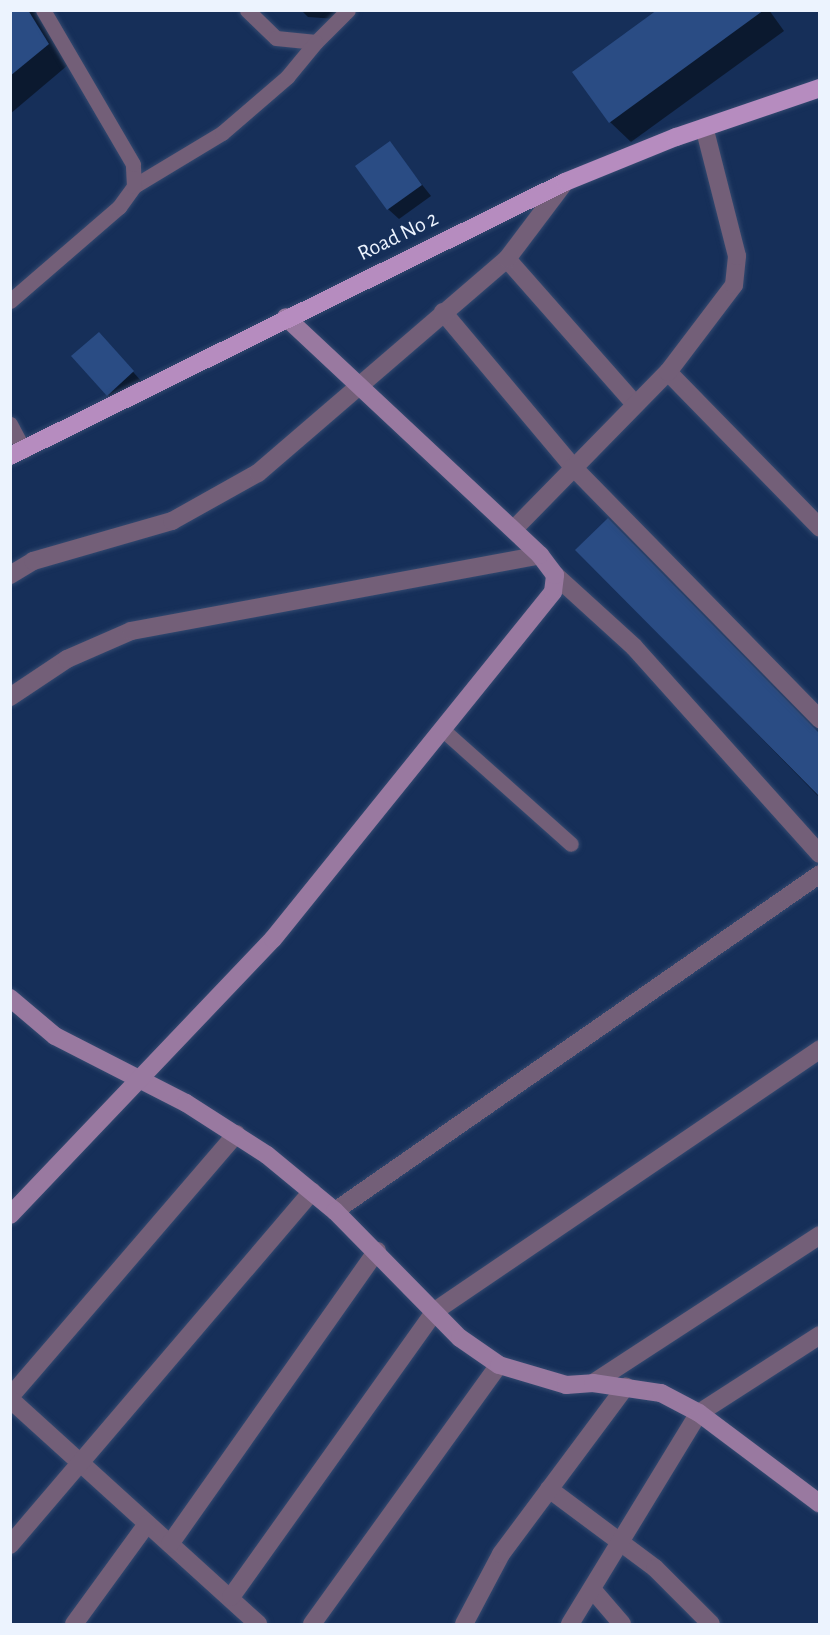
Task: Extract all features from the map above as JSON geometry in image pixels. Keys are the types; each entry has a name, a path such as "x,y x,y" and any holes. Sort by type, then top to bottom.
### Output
{"main road":[{"name":"Road No 2","path":"17,453 286,317 565,182 819,88"}],"street":[{"path":"514,529 668,372 734,285 737,256 705,130"},
{"path":"10,575 33,561 172,521 258,473 358,383 507,259 565,182"},
{"path":"507,259 635,404"},
{"path":"443,312 573,467 819,719"},
{"path":"286,317 514,529 540,555 555,575 634,647 819,854"},
{"path":"668,372 819,528"},
{"path":"10,697 66,659 131,632 540,555"},
{"path":"10,1215 143,1081 273,939 548,602 555,575"},
{"path":"334,1211 819,874"},
{"path":"10,999 54,1036 143,1081 236,1134 334,1211 377,1251 460,1338 499,1365 566,1385 592,1383 626,1386 661,1393 699,1413 819,1504"},
{"path":"231,1597 435,1311 819,1049"},
{"path":"236,1134 10,1398 258,1624"},
{"path":"10,1545 312,1192"},
{"path":"592,1383 819,1235"},
{"path":"170,1544 377,1251"},
{"path":"570,1624 699,1413 819,1335"},
{"path":"312,1624 499,1365"},
{"path":"464,1624 501,1554 626,1386"},
{"path":"549,1489 622,1542 711,1624"},
{"path":"74,1624 147,1524"},
{"path":"592,1589 622,1624"}],"lane":[{"path":"43,10 133,164 134,186"},
{"path":"247,10 276,38 316,42"},
{"path":"10,301 119,207 134,186 222,133 287,76 348,10"},
{"path":"10,423 17,453"},
{"path":"443,730 572,844"}],"building":[{"path":"10,10 28,10 49,44 10,76"},
{"path":"657,10 764,10 609,123 572,72"},
{"path":"390,141 422,185 387,210 355,166"},
{"path":"99,332 134,371 107,396 71,356"},
{"path":"608,518 820,734 820,797 575,550"}]}
